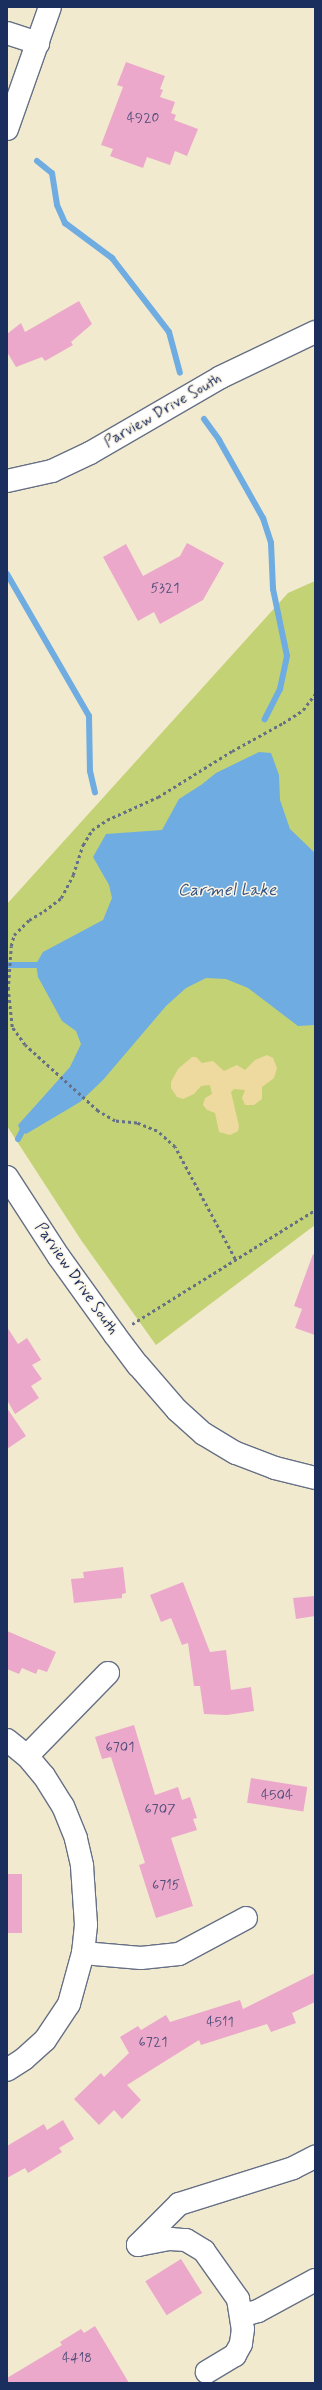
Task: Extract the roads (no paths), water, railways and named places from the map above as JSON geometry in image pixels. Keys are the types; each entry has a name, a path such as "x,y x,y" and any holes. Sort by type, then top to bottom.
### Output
{"street":[{"path":"7,129 50,7"},
{"path":"7,33 38,43"},
{"name":"Parview Drive South","path":"7,481 52,471 90,453 221,377 315,332"},
{"name":"Parview Drive South","path":"7,1177 59,1257 115,1335 177,1410 204,1434 221,1445 275,1468 315,1478"},
{"path":"27,1756 108,1673"},
{"path":"7,1740 27,1756 44,1776 63,1806 76,1839 85,1886 86,1926 83,1954 74,1991 54,2029 24,2060 7,2070"},
{"path":"83,1954 142,1958 179,1954 246,1918"},
{"path":"207,2372 235,2355 241,2344 242,2312 238,2298 204,2251 186,2240 170,2239 138,2245 179,2204 293,2168 315,2157"},
{"path":"242,2312 251,2314 258,2311 315,2280"}],"water":[{"name":"Carmel Lake","path":"259,752 271,753 279,775 280,800 290,829 315,853 315,1025 298,1026 248,988 226,979 206,978 186,988 166,1006 103,1080 80,1102 26,1134 21,1132 18,1125 70,1067 81,1044 76,1031 62,1021 38,977 36,964 43,952 103,920 112,898 109,885 93,857 106,834 162,830 179,799 216,773"}],"waterway":[{"path":"37,161 52,173 57,205 65,223 112,258 169,332 180,373"},
{"path":"204,419 219,440 263,518 271,543 273,589 287,656 280,689 265,719"},
{"path":"7,574 89,716 90,771 95,792"},
{"path":"7,965 44,965"},
{"path":"18,1139 25,1126"}]}
